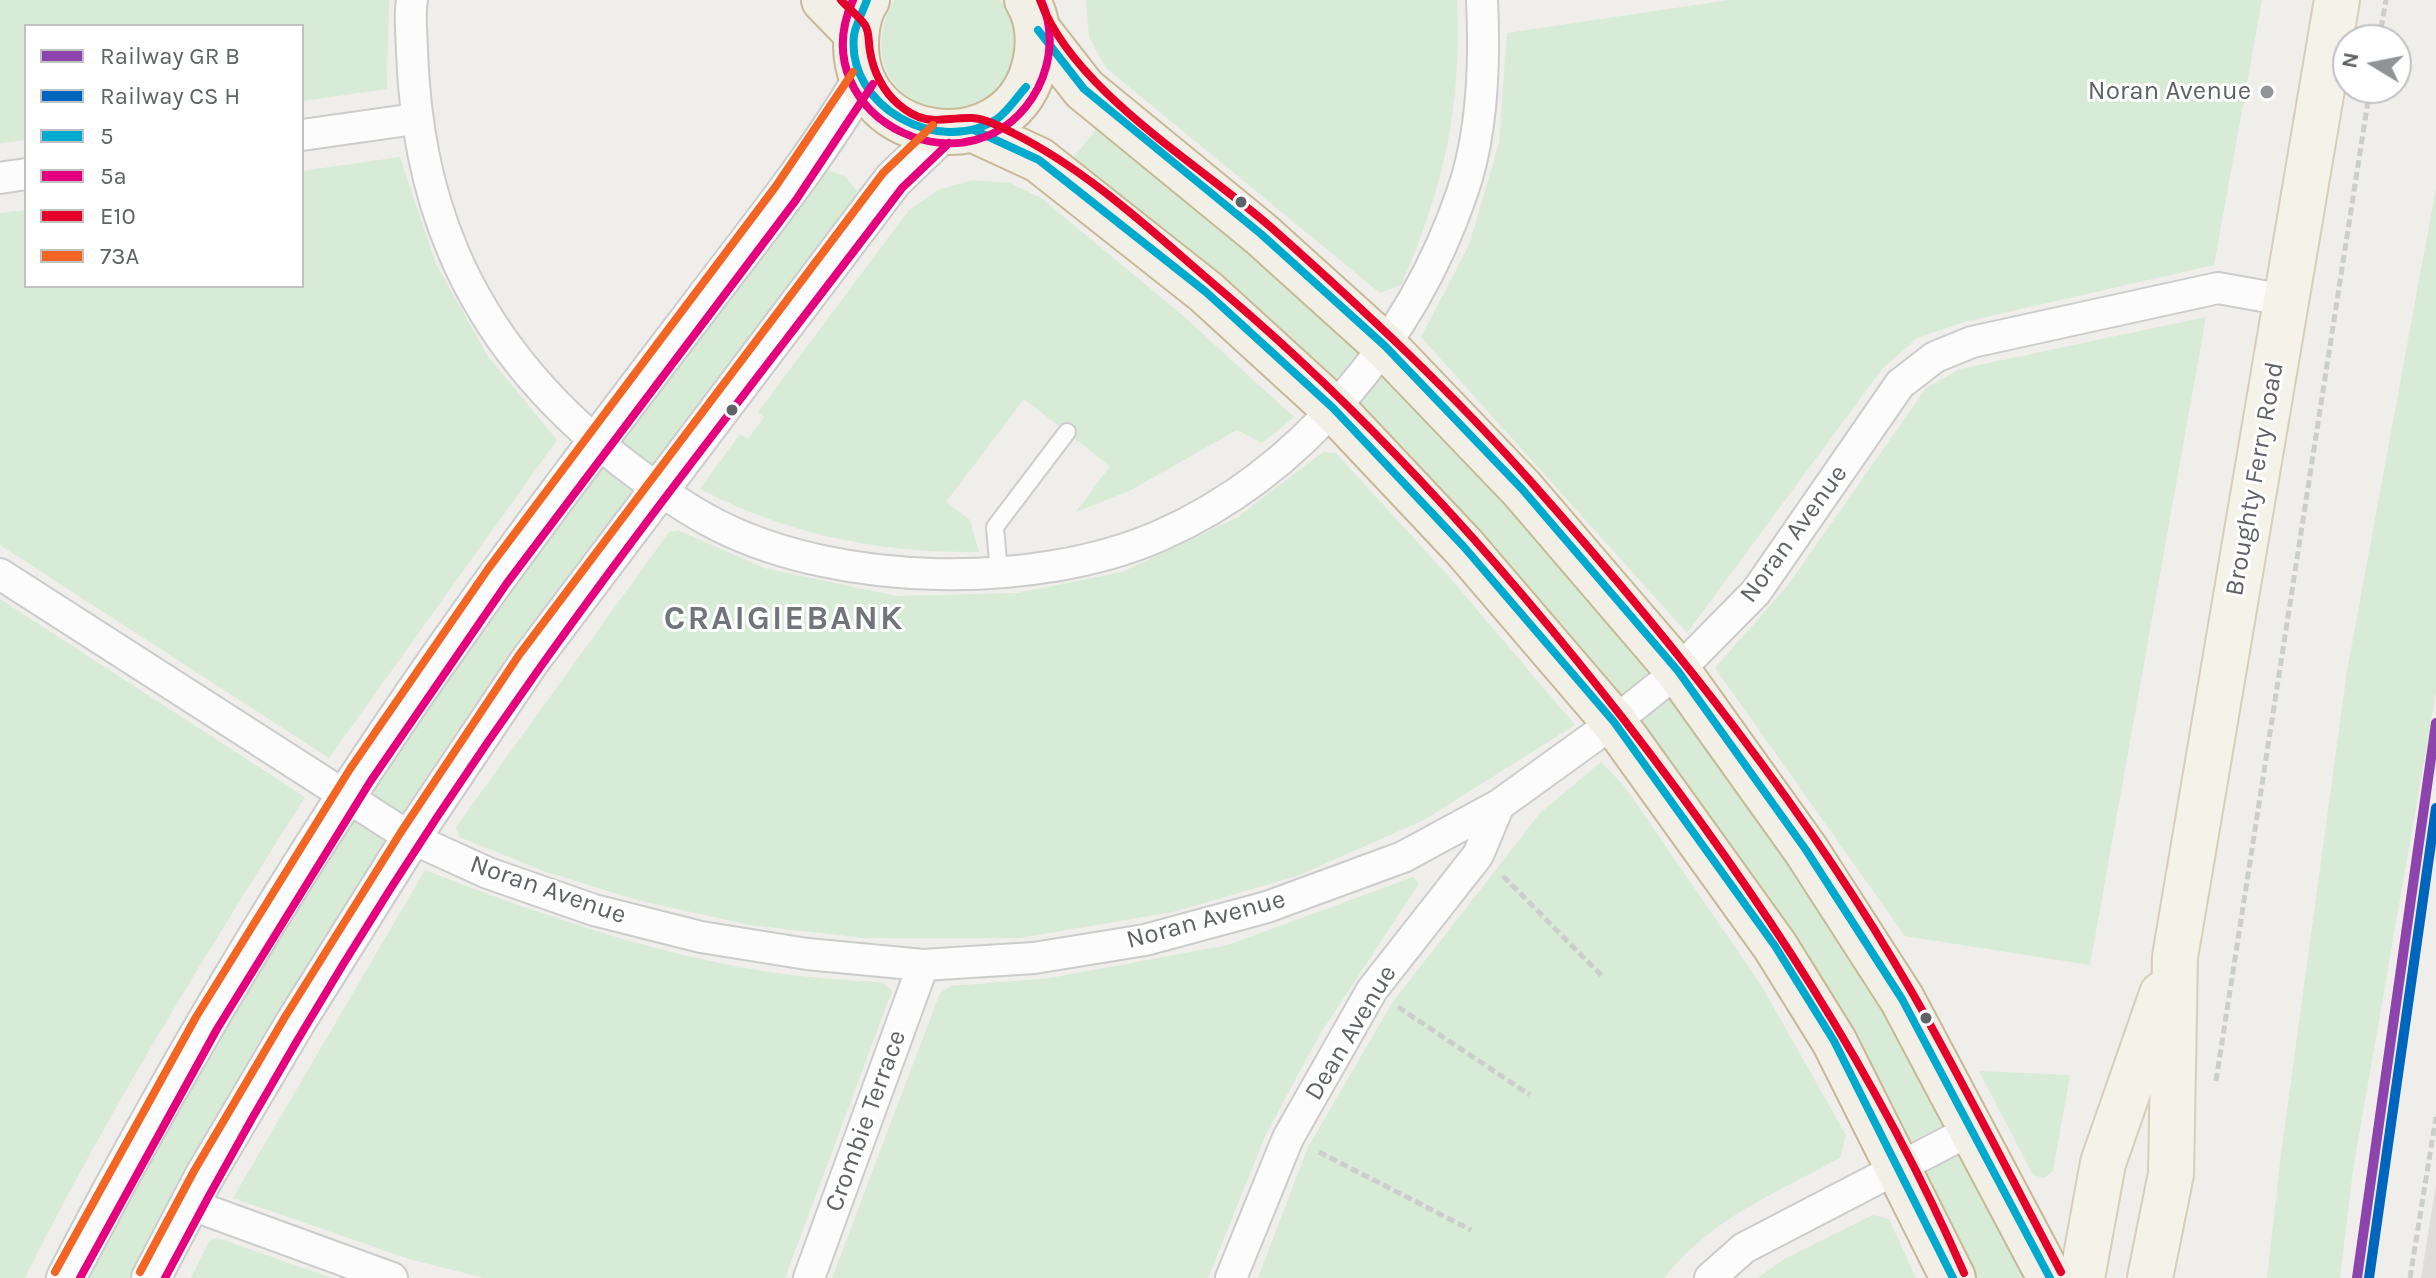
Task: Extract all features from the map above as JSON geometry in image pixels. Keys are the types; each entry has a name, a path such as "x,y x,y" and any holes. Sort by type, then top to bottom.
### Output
{"highway":[{"path":"824,0 862,17 857,56 863,78 876,100 894,117 916,129 958,132 1039,160 1206,292 1333,408 1464,547 1614,722 1775,946 1834,1041 1953,1278"},
{"path":"1033,10 1084,89 1261,234 1385,346 1522,489 1678,671 1806,850 1902,999 2050,1278"},
{"path":"958,132 997,119 1017,102 1030,80 1038,56 1033,10"}],"main road":[{"name":"Broughty Ferry Road","path":"2150,1278 2171,1174 2175,957 2337,0"},
{"name":"Broughty Ferry Road","path":"2082,1278 2103,1163 2175,957"}],"street":[{"path":"412,0 415,119 436,209 471,293 525,372 596,442 657,489 721,527 781,550 857,567 931,575 999,573 1082,562 1160,536 1234,493 1293,449 1333,408 1385,346 1432,270 1464,189 1481,95 1490,1"},
{"path":"66,1278 136,1142 344,795 596,442 828,138 863,78"},
{"path":"304,135 415,119"},
{"path":"151,1278 189,1204 295,1023 411,838 529,662 893,180 958,132"},
{"path":"0,178 24,174"},
{"name":"Noran Avenue","path":"0,574 411,838 488,873 594,910 701,937 807,954 923,965 1034,958 1145,940 1267,907 1403,857 1499,805 1614,722 1678,671 1756,592 1900,384 1935,357 1972,342 2218,288 2285,300"},
{"name":"Dean Avenue","path":"1231,1278 1288,1138 1372,990 1478,855 1499,805"},
{"name":"Crombie Terrace","path":"809,1278 923,965"},
{"path":"1710,1278 1744,1248 1971,1130"},
{"path":"189,1204 392,1278"}],"lane":[{"path":"999,573 995,527 1067,432"}],"path":[{"path":"2382,24 2386,0"},
{"path":"2214,1094 2368,104"},
{"path":"1478,855 1514,886 1604,978"},
{"path":"1372,990 1530,1095"},
{"path":"2410,1278 2436,1117"},
{"path":"1288,1138 1471,1230"}],"shaded area":[{"path":"2436,1184 2436,1278 2421,1278"}],"green space":[{"path":"0,0 389,0 387,89 304,101 304,24 24,24 24,140 0,143"},
{"path":"894,0 1000,0 1012,23 1015,47 1011,64 995,91 971,105 945,109 920,103 898,88 885,65 882,36"},
{"path":"1086,0 1457,0 1456,75 1447,146 1429,215 1401,285 1380,293 1106,68 1089,37"},
{"path":"1729,0 2262,0 2214,265 1964,322 1917,338 1882,369 1687,633 1421,337 1469,245 1499,143 1507,33"},
{"path":"1101,123 1362,348 1332,385 1070,162"},
{"path":"400,157 436,264 487,355 557,440 329,758 0,545 0,213 24,210 24,288 304,288 304,171"},
{"path":"825,169 846,177 859,194 655,463 648,463 622,445 622,437"},
{"path":"973,180 1010,183 1041,198 1180,313 1294,417 1262,443 1237,430 1129,491 1076,512 1110,466 1024,399 946,502 970,520 979,552 906,549 835,538 767,518 700,489 740,434 748,439 764,417 758,412 909,210 938,190"},
{"path":"2436,188 2436,692 2353,1170 2340,1278 2267,1278 2347,671"},
{"path":"2206,317 2090,965 1905,936 1715,668 1788,585 1926,388 1960,369"},
{"path":"1383,370 1510,501 1657,672 1619,702 1352,405"},
{"path":"1323,452 1336,453 1451,579 1575,725 1424,820 1297,876 1173,912 1019,938 864,938 750,925 637,900 546,872 459,837 456,827 669,532 678,530 764,568 897,596 1017,593 1122,572 1238,517"},
{"path":"598,468 607,468 631,488 632,495 407,814 398,814 372,795 371,788 481,625"},
{"path":"0,599 305,797 124,1094 25,1278 0,1278"},
{"path":"1671,692 1827,910 1950,1122 1906,1144 1634,721"},
{"path":"1601,762 1625,787 1761,985 1846,1135 1840,1158 1723,1223 1682,1257 1664,1278 1258,1278 1308,1147 1392,1003 1540,813"},
{"path":"357,819 383,836 385,845 134,1278 84,1278 151,1150 348,823"},
{"path":"425,870 549,916 676,953 778,973 884,983 892,991 785,1278 484,1278 409,1259 233,1198"},
{"path":"1413,877 1419,884 1320,1034 1266,1134 1208,1278 832,1278 940,993 951,986 1050,978 1228,945"},
{"path":"1979,1071 2070,1075 2053,1171 2044,1178 2033,1175"},
{"path":"1962,1151 2028,1278 1970,1278 1920,1171"},
{"path":"1873,1215 1889,1219 1916,1278 1757,1278 1786,1258"},
{"path":"218,1238 331,1278 191,1278 209,1241"}],"transit line":[{"name":"E10","path":"841,0 865,25 876,73 898,104 926,119 972,118 994,124 1042,149 1096,186 1278,340 1384,443 1484,551 1625,721 1768,919 1854,1056 1930,1199 1964,1273"},
{"name":"5a","path":"853,0 843,43 851,81 872,111 902,132 938,143 976,140 1010,122 1038,88 1050,44 1048,22 1041,0"},
{"name":"5","path":"867,0 854,35 855,61 865,84 880,103 901,118 924,128 949,132 974,129 1001,116 1026,87"},
{"name":"E10","path":"1040,0 1057,33 1080,65 1109,96 1273,229 1440,385 1533,484 1687,667 1784,794 1872,926 1951,1063 2061,1272"},
{"name":"5","path":"1038,30 1084,89 1261,234 1385,346 1522,489 1678,671 1806,850 1902,999 2050,1278"},
{"name":"73A","path":"55,1272 196,1017 350,769 488,569 776,186 853,72"},
{"name":"5a","path":"80,1278 217,1029 370,782 507,583 796,200 873,84"},
{"name":"73A","path":"140,1272 194,1171 285,1017 401,832 519,655 883,173 933,125"},
{"name":"5","path":"974,130 1039,160 1206,292 1333,408 1464,547 1614,722 1775,946 1834,1041 1953,1278"},
{"name":"5a","path":"165,1278 295,1044 389,891 488,742 628,548 902,188 949,143"},
{"path":"2357,1278 2436,723"},
{"path":"2369,1278 2436,808"}],"place":[{"name":"Noran Avenue","path":"2267,92"}],"district":[{"name":"CRAIGIEBANK","path":"784,619"}]}
